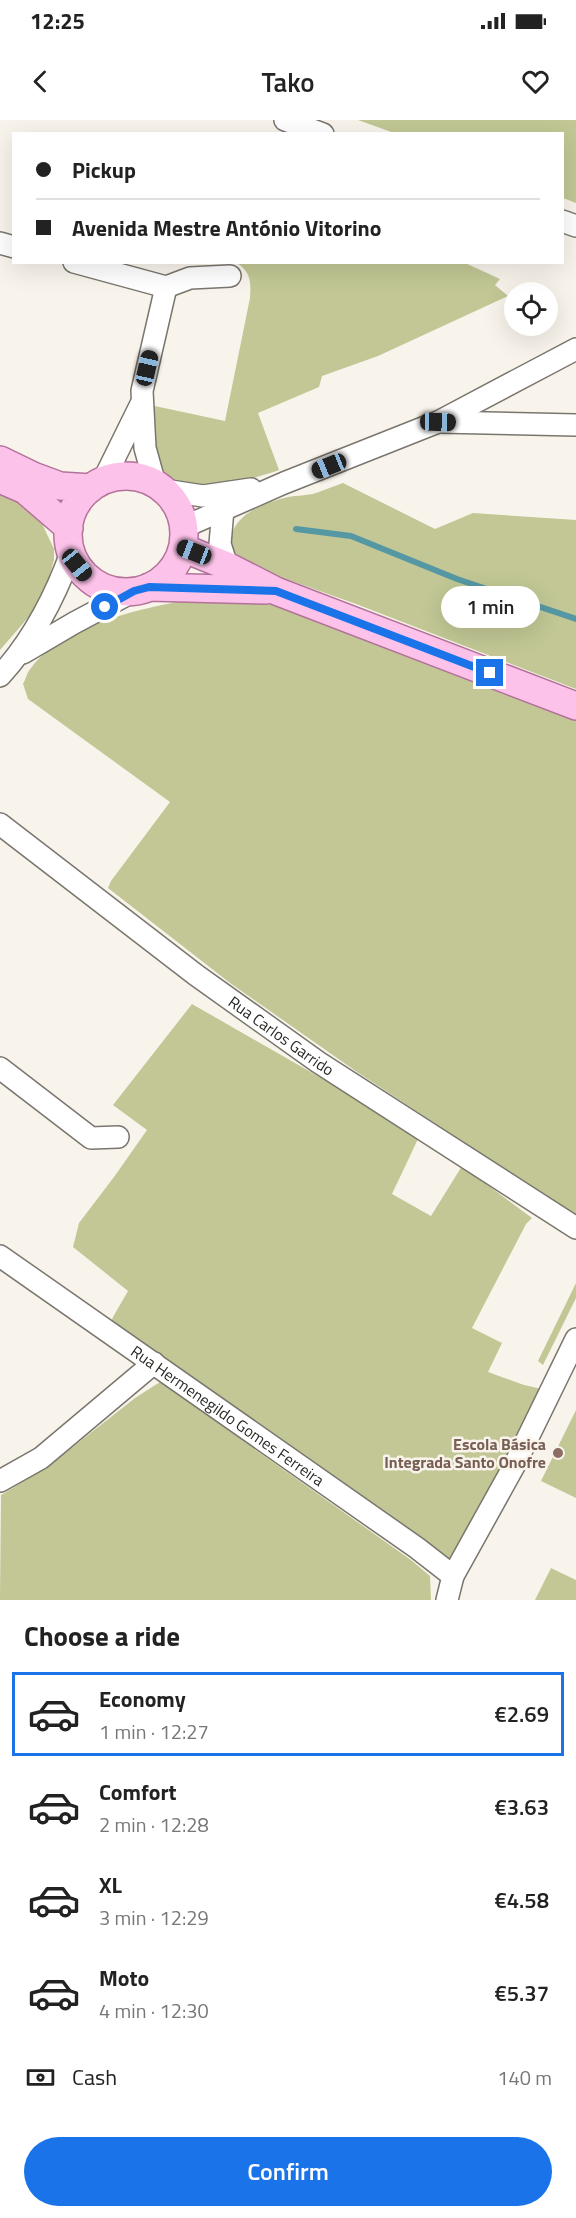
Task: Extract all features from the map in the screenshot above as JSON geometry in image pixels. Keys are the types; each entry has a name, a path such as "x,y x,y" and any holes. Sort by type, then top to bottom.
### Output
{"main road":[{"path":"0,460 60,486 97,484 116,477 129,476 159,487 177,506 183,537 176,564 164,578 141,589"},
{"path":"0,479 25,490 70,540 81,570 96,583 121,591 141,589 276,591"},
{"path":"70,540 72,513 80,499 97,484"},
{"path":"183,537 227,566 276,591 576,706"}],"street":[{"path":"285,120 318,132"},
{"path":"82,264 166,286 190,278 230,276"},
{"path":"166,286 142,391 145,448 159,487 202,496 284,483"},
{"path":"183,537 224,509 438,422 576,349"},
{"path":"97,484 143,401"},
{"path":"438,422 576,425"},
{"path":"224,509 220,544 227,566"},
{"path":"0,676 20,655 62,579 70,540"},
{"path":"20,655 74,623 141,589"},
{"name":"Rua Carlos Garrido","path":"1,827 196,975 318,1062 576,1228"},
{"path":"0,1068 91,1138 118,1137"},
{"name":"Rua Hermenegildo Gomes Ferreira","path":"0,1256 417,1548 453,1576"},
{"path":"447,1600 453,1576 514,1466 576,1339"},
{"path":"0,1481 41,1458 154,1363"}],"green space":[{"path":"358,120 576,120 576,203 564,198 564,132 391,132"},
{"path":"238,264 467,264 500,279 495,285 504,293 504,298 378,356 322,376 319,387 258,413 279,470 215,485 179,483 171,479 161,468 155,454 150,405 225,421 250,298 249,278"},
{"path":"0,482 37,513 54,549 54,560 47,585 33,612 0,650"},
{"path":"343,483 435,529 473,513 576,520 576,689 356,604 239,562 233,549 232,537 235,527 242,518 276,500 313,494"},
{"path":"196,598 261,600 576,720 576,1216 357,1072 230,983 108,888 170,802 28,699 23,684 30,670 46,652 64,639 107,620"},
{"path":"192,1004 335,1086 418,1139 392,1194 431,1216 462,1166 532,1218 526,1224 472,1328 502,1343 488,1372 524,1385 551,1391 453,1576 107,1331 128,1291 73,1247 79,1223 147,1130 113,1105"},
{"path":"576,1283 576,1298 543,1365 538,1361"},
{"path":"160,1382 411,1560 430,1576 431,1600 0,1600 1,1495 46,1468 135,1398"},
{"path":"576,1410 576,1498 541,1481"},
{"path":"551,1568 576,1580 576,1600 535,1600"}],"waterway":[{"path":"296,529 351,536 457,579 576,619"}],"place":[{"name":"Escola Básica Integrada Santo Onofre","path":"558,1453"}],"route":[{"path":"105,607 134,591 149,587 276,591 490,673"}]}
